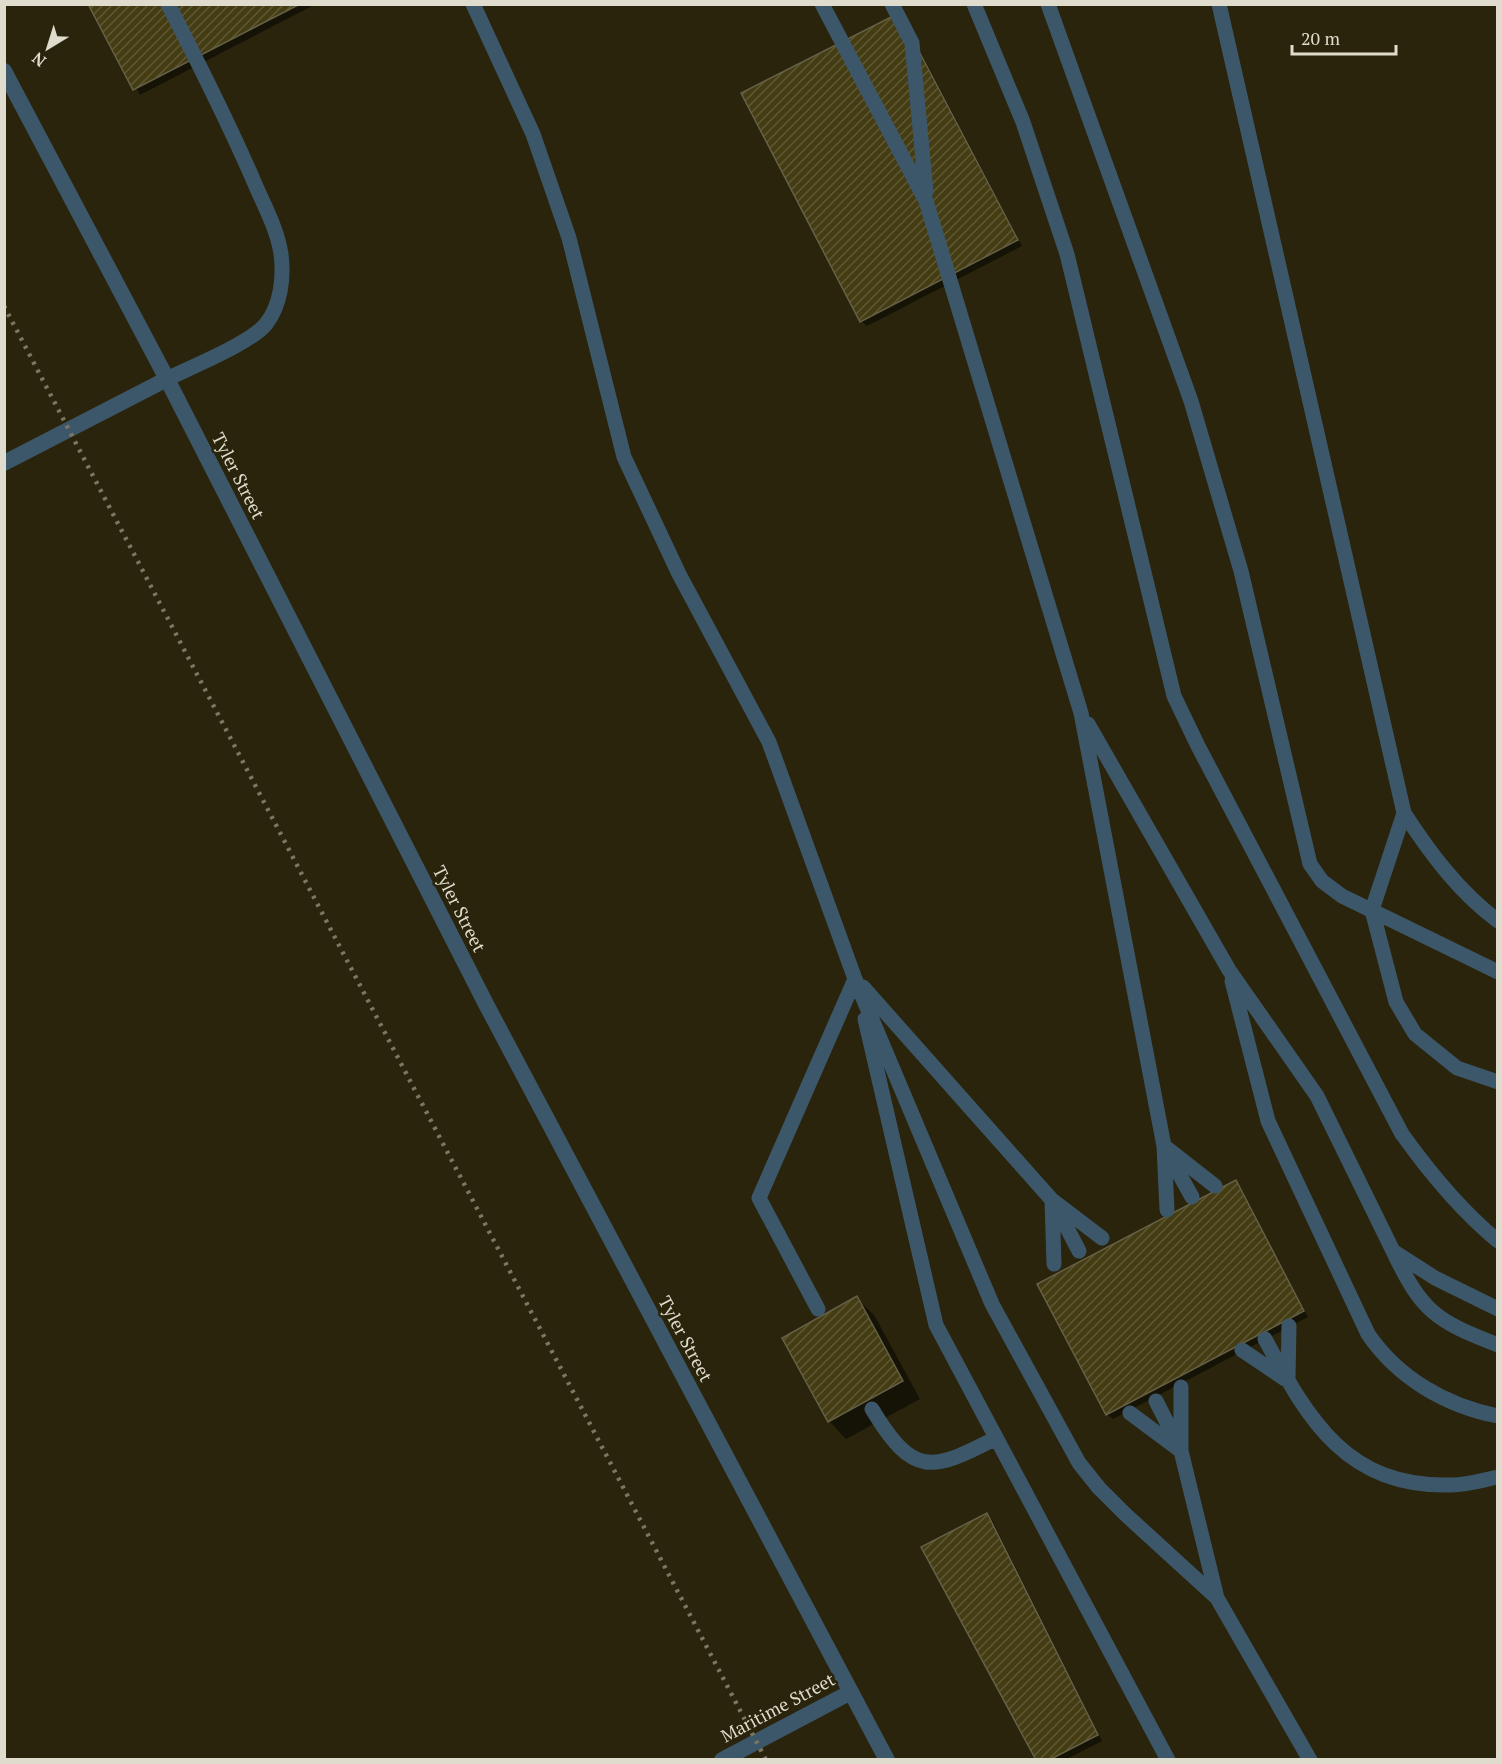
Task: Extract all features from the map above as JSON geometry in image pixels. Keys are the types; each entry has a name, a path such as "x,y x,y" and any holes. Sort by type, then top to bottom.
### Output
{"street":[{"name":"Tyler Street","path":"4,71 166,379 487,1006 887,1760"},
{"path":"4,463 166,379"},
{"name":"Maritime Street","path":"722,1760 851,1692"}],"lane":[{"path":"166,379 246,340 266,325 277,304 282,279 275,230 220,104 168,4"},
{"path":"473,4 533,134 565,227 624,457 674,564 769,742 855,979 992,1304 1068,1444 1099,1488 1217,1598"},
{"path":"822,4 927,201"},
{"path":"892,4 912,43 927,201 1081,713 1164,1146 1167,1210"},
{"path":"974,4 1023,122 1067,254 1168,676 1179,707 1402,1134 1443,1187 1476,1223 1497,1241"},
{"path":"1048,4 1191,401 1241,571 1310,864 1329,886 1497,972"},
{"path":"1219,4 1404,813 1425,846 1451,877 1478,906 1497,921"},
{"path":"1081,713 1229,970 1317,1096 1408,1282 1428,1309 1450,1325 1497,1345"},
{"path":"1404,813 1372,910 1396,1002 1415,1035 1456,1068 1497,1082"},
{"path":"1229,970 1268,1121 1368,1334 1380,1351 1420,1385 1479,1413 1497,1416"},
{"path":"855,979 1052,1200 1102,1238"},
{"path":"818,1309 759,1198 855,979"},
{"path":"855,979 936,1325 1168,1760"},
{"path":"1164,1146 1215,1186"},
{"path":"1164,1146 1192,1197"},
{"path":"1052,1200 1079,1251"},
{"path":"1052,1200 1054,1264"},
{"path":"1393,1251 1435,1278 1497,1309"},
{"path":"1288,1381 1289,1326"},
{"path":"1265,1339 1288,1381 1315,1422 1337,1447 1358,1464 1386,1476 1423,1484 1454,1485 1497,1477"},
{"path":"1242,1350 1288,1381"},
{"path":"1181,1387 1181,1451"},
{"path":"1156,1401 1181,1451 1217,1598 1310,1760"},
{"path":"872,1409 902,1452 927,1463 943,1463 957,1459 996,1438"},
{"path":"1130,1413 1181,1451"},
{"path":"1144,1713 1181,1760"}],"building":[{"path":"88,4 300,4 133,90"},
{"path":"899,13 1018,240 860,322 741,93"},
{"path":"1236,1180 1304,1311 1106,1415 1037,1284"},
{"path":"857,1296 903,1381 828,1422 782,1338"},
{"path":"987,1513 1098,1735 1049,1760 1036,1760 921,1547"}],"railway":[{"path":"4,306 766,1760"}]}
